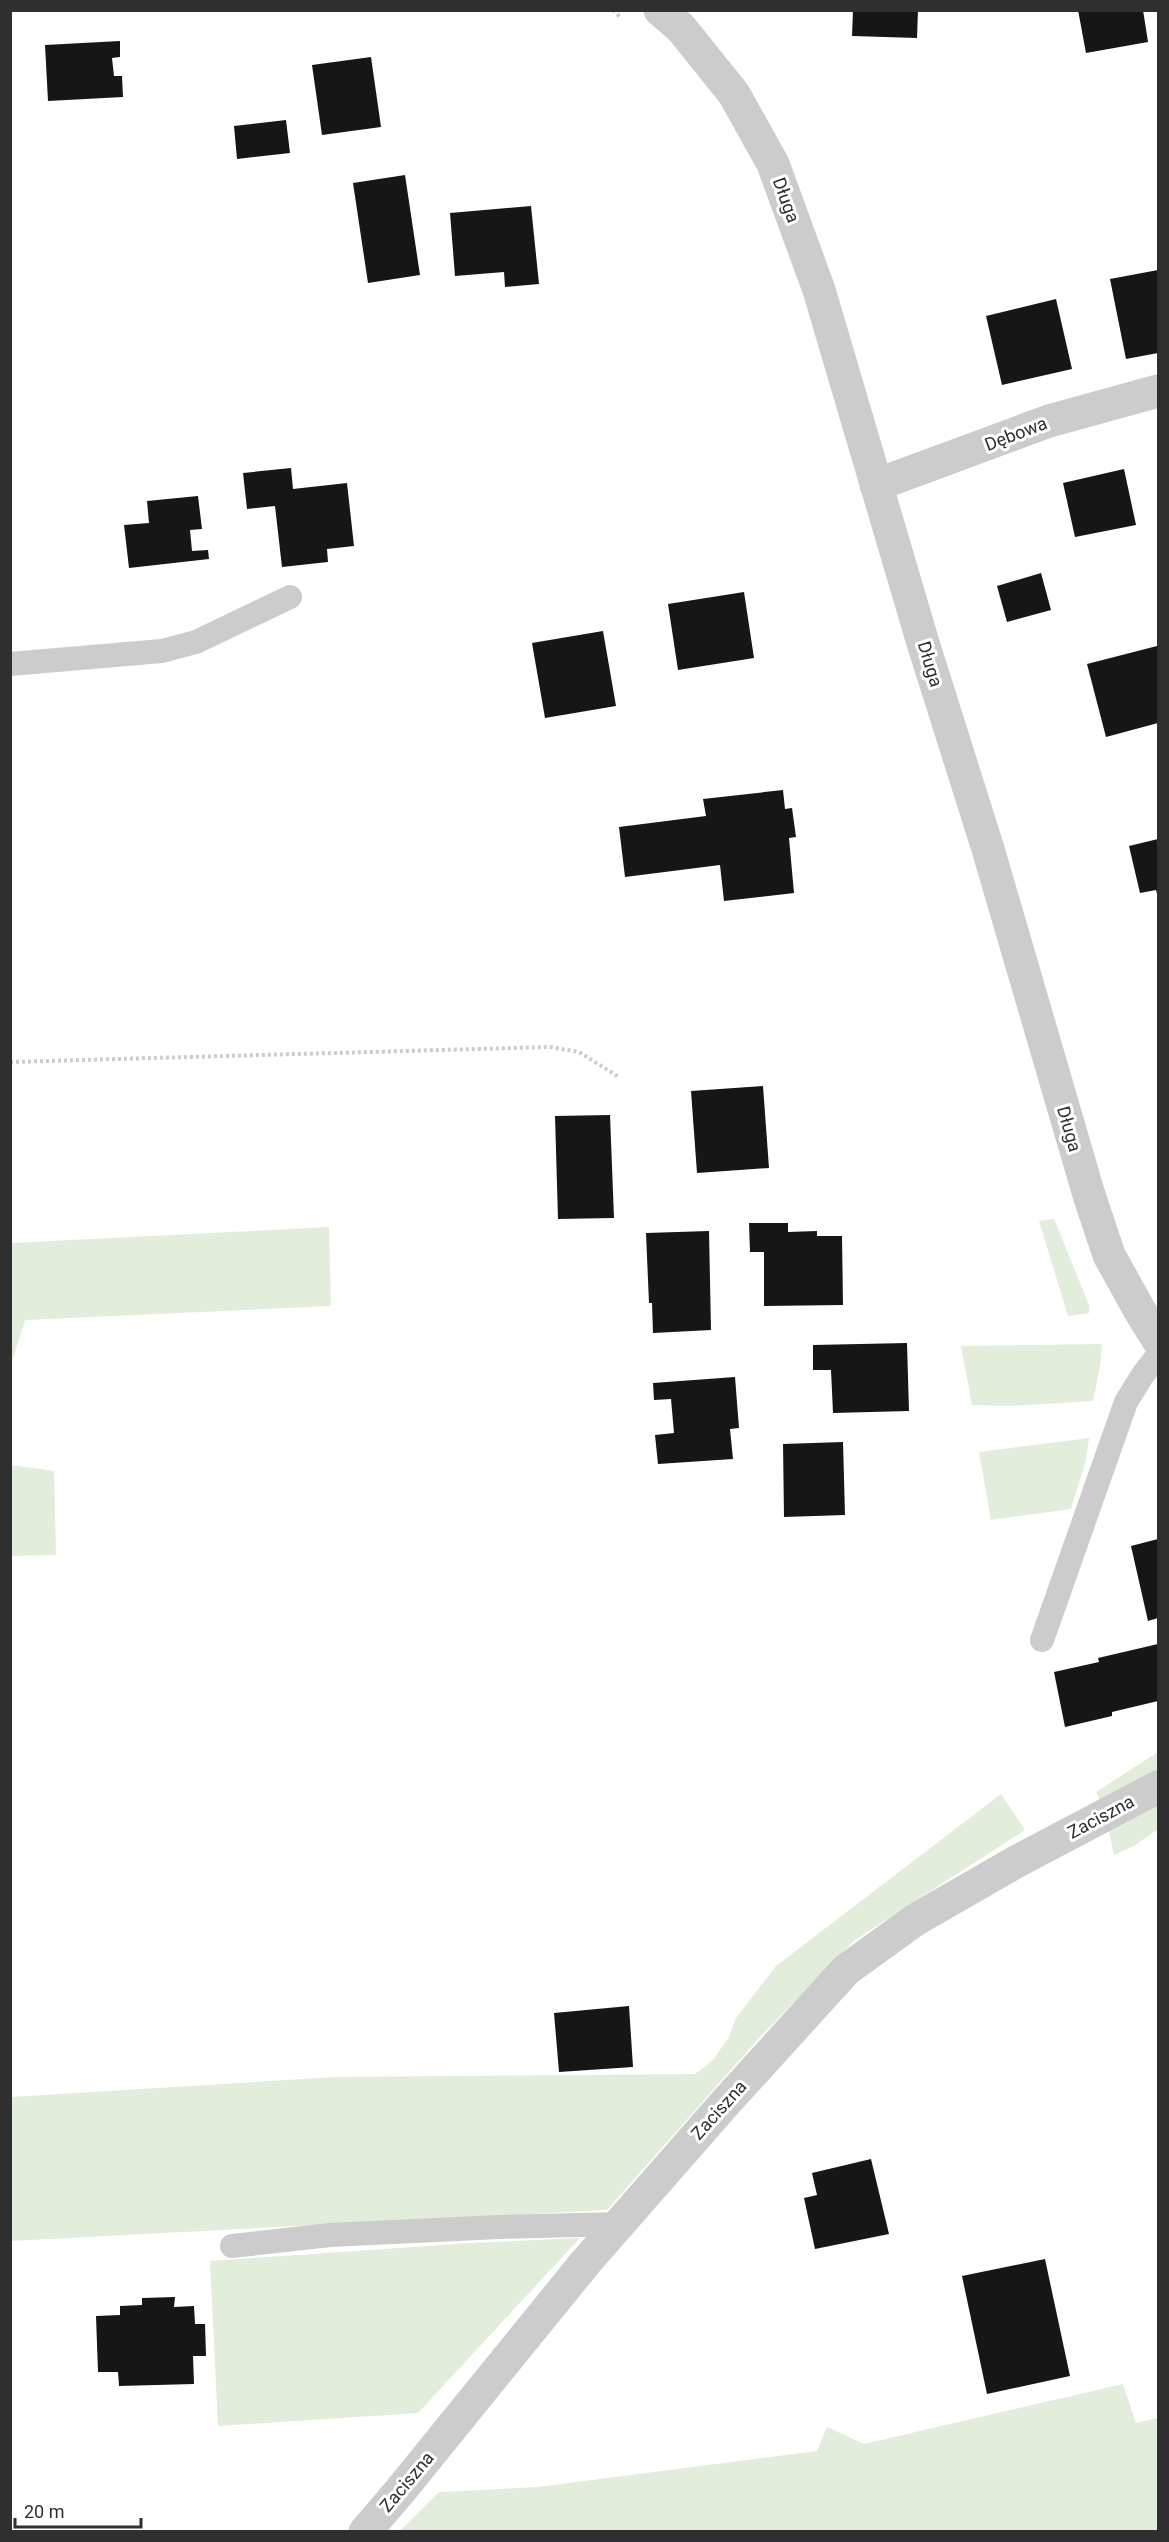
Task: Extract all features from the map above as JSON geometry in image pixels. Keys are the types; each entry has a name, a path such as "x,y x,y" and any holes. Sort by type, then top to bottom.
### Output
{"street":[{"name":"Długa","path":"660,11 681,28 734,94 773,164 819,290 876,485 988,849 1089,1195 1109,1255 1158,1340"},
{"name":"Dębowa","path":"876,485 1049,421 1158,391"},
{"name":"Zaciszna","path":"365,2532 619,2224 846,1970 915,1920 1014,1863 1158,1787"}],"lane":[{"path":"10,664 162,651 196,642 290,597"},
{"path":"1042,1640 1126,1402 1158,1355"},
{"path":"232,2246 330,2235 619,2224"}],"path":[{"path":"10,1062 550,1047 579,1052 619,1077"}],"green space":[{"path":"1054,1219 1089,1305 1089,1313 1068,1316 1039,1221"},
{"path":"329,1227 331,1306 25,1320 11,1365 11,1243"},
{"path":"1102,1344 1093,1401 1010,1406 972,1405 961,1346"},
{"path":"1089,1438 1086,1460 1071,1509 991,1520 979,1452"},
{"path":"11,1465 54,1471 56,1555 11,1556"},
{"path":"1158,1752 1158,1772 1101,1802 1096,1792"},
{"path":"1001,1794 1025,1830 855,1940 759,2038 607,2210 11,2241 11,2097 335,2077 695,2074 713,2060 729,2037 736,2018 776,1966"},
{"path":"1158,1805 1158,1829 1134,1846 1114,1855 1109,1831"},
{"path":"580,2238 418,2413 218,2426 210,2261 470,2243"},
{"path":"1123,2384 1136,2423 1158,2418 1158,2531 400,2531 439,2492 538,2487 817,2451 827,2427 864,2444"}],"building":[{"path":"853,10 918,10 917,38 852,36"},
{"path":"1078,10 1143,10 1148,42 1086,53"},
{"path":"120,41 120,57 112,58 114,76 122,76 123,97 48,101 45,45"},
{"path":"371,57 381,127 322,135 312,65"},
{"path":"286,120 290,153 237,159 234,126"},
{"path":"405,175 420,275 368,283 353,183"},
{"path":"531,206 539,284 505,287 504,272 455,276 450,213"},
{"path":"1158,270 1158,353 1126,359 1110,279"},
{"path":"1056,299 1072,369 1002,385 986,316"},
{"path":"291,468 293,489 347,483 354,546 327,549 328,562 282,567 275,506 247,509 243,473"},
{"path":"1124,469 1136,525 1075,537 1063,483"},
{"path":"198,496 202,529 190,530 192,551 208,550 209,559 129,568 124,525 149,523 147,501"},
{"path":"1041,573 1051,610 1007,622 997,586"},
{"path":"744,592 754,658 678,670 668,604"},
{"path":"603,631 616,706 545,718 532,643"},
{"path":"1157,646 1158,723 1106,737 1087,664"},
{"path":"783,790 785,809 792,808 796,837 789,838 794,893 724,901 720,865 625,877 619,827 706,816 703,799"},
{"path":"1158,839 1158,898 1156,890 1140,893 1129,846"},
{"path":"763,1086 769,1168 697,1173 691,1091"},
{"path":"610,1115 614,1218 558,1219 555,1116"},
{"path":"749,1223 788,1223 788,1232 817,1231 817,1236 842,1236 843,1305 764,1306 764,1252 750,1252"},
{"path":"709,1231 711,1330 653,1333 652,1303 649,1303 646,1233"},
{"path":"907,1343 909,1411 833,1413 831,1370 813,1370 813,1345"},
{"path":"735,1377 739,1428 730,1429 733,1459 658,1464 655,1435 674,1433 671,1399 654,1400 653,1383"},
{"path":"843,1442 845,1515 784,1517 783,1444"},
{"path":"1158,1539 1158,1618 1148,1621 1131,1546"},
{"path":"1158,1644 1158,1701 1112,1712 1112,1716 1065,1727 1054,1672 1099,1662 1098,1658"},
{"path":"629,2006 633,2067 559,2072 554,2013"},
{"path":"871,2159 889,2234 815,2249 804,2198 817,2195 812,2173"},
{"path":"1045,2259 1070,2376 987,2394 962,2276"},
{"path":"175,2297 174,2307 194,2306 195,2324 205,2324 206,2356 193,2356 194,2384 119,2386 118,2372 98,2372 96,2316 120,2315 120,2306 142,2305 142,2298"}]}
